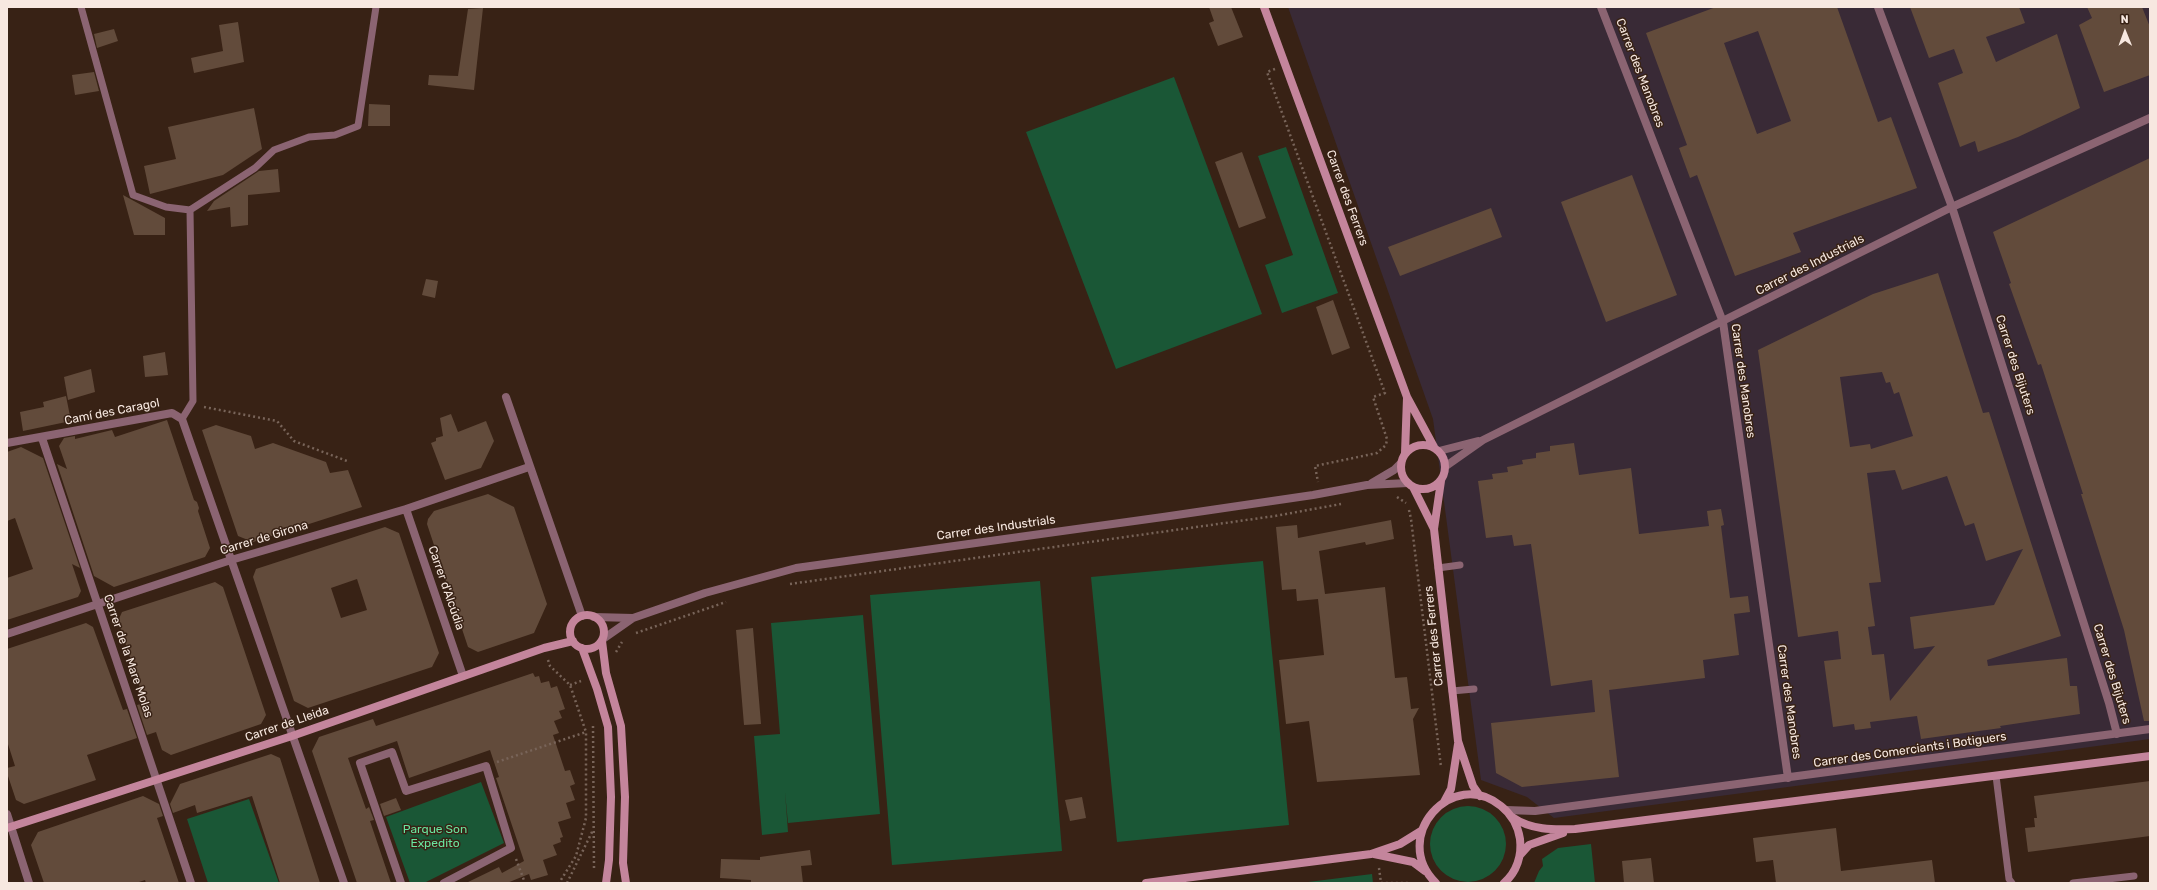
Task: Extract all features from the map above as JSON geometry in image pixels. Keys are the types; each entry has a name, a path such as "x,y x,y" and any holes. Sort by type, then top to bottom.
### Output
{"street":[{"name":"Carrer des Ferrers","path":"1264,7 1407,398 1437,449"},
{"name":"Carrer des Manobres","path":"1601,7 1723,322 1788,778"},
{"name":"Carrer des Bijuters","path":"1878,7 1952,207 2109,703 2117,734"},
{"name":"Carrer des Industrials","path":"1446,466 1483,440 1952,207 2150,118"},
{"path":"506,397 529,467 582,616"},
{"name":"Carrer des Ferrers","path":"1406,453 1407,398"},
{"name":"Camí des Caragol","path":"7,443 42,438 172,413 182,419"},
{"path":"182,419 344,883"},
{"name":"Carrer de la Mare Molas","path":"42,438 191,883"},
{"name":"Carrer des Industrials","path":"1437,449 1483,440"},
{"path":"1419,444 1437,449 1444,459 1446,466 1441,481 1428,489 1411,485 1402,475 1401,463 1406,453 1419,444"},
{"name":"Carrer des Industrials","path":"1367,485 1394,470 1401,463"},
{"name":"Carrer de Girona","path":"7,634 231,560 406,508 529,467"},
{"name":"Carrer des Ferrers","path":"1441,481 1434,529 1458,741 1473,786 1480,796"},
{"name":"Carrer des Industrials","path":"602,640 633,618 706,593 796,568 1320,494 1367,485 1411,485"},
{"name":"Carrer des Ferrers","path":"1411,485 1434,529"},
{"name":"Carrer d'Alcúdia","path":"406,508 463,676"},
{"path":"606,883 609,860 611,797 608,727 597,689 582,648 573,641 571,629 573,623 582,616 594,616 602,624 604,630 602,640 606,673 621,726 625,797 623,863 626,883"},
{"name":"Carrer des Industrials","path":"594,616 633,618"},
{"path":"582,648 593,648 602,640"},
{"name":"Carrer de Lleida","path":"9,827 292,736 544,648 573,641"},
{"name":"Carrer des Comerciants i Botiguers","path":"1506,810 1536,811 2117,734 2150,728"},
{"name":"Carrer des Ferrers","path":"1444,802 1451,789 1458,741"},
{"path":"401,883 360,763 392,752 406,791 486,766 511,848 444,883"},
{"path":"1426,871 1420,852 1421,831 1426,820 1444,802 1462,796 1480,796 1498,804 1522,824 1540,828 1575,829 2150,756"},
{"path":"7,814 9,827 29,883"},
{"path":"1504,883 1515,869 1520,854 1520,835 1512,817"},
{"path":"1520,854 1530,845 1575,829"},
{"path":"1146,883 1375,854 1400,844 1421,831"},
{"path":"1375,854 1413,862 1426,871 1436,883"}],"lane":[{"path":"81,7 133,196 166,207 190,210 255,168 274,150 309,137 335,135 358,126 376,7"},
{"path":"182,419 193,401 190,210"},
{"path":"1438,568 1460,565"},
{"path":"1452,691 1474,689"},
{"path":"1996,776 2009,879 2012,883"},
{"path":"2073,883 2134,876"}],"path":[{"path":"1286,66 1267,72 1385,393 1373,397 1387,439 1386,446 1377,453 1315,466 1323,508"},
{"path":"182,419 205,406 277,421 294,441 347,461"},
{"path":"1393,496 1406,503 1412,519 1442,774"},
{"path":"783,586 1344,504"},
{"path":"631,636 636,632 727,602"},
{"path":"615,655 622,642 627,639"},
{"path":"544,648 550,666 570,685 586,732 586,818 576,856 559,883"},
{"path":"592,721 594,874"},
{"path":"486,766 586,732"},
{"path":"567,883 593,829"},
{"path":"511,848 525,883"},
{"path":"1375,854 1380,883 1410,883"}],"shaded area":[{"path":"1288,7 2150,7 2150,739 1554,818 1527,797 1481,780 1433,419"}],"green space":[{"path":"1174,77 1262,314 1116,369 1026,132"},
{"path":"1286,147 1338,293 1282,313 1265,265 1293,255 1258,156"},
{"path":"1263,561 1289,825 1117,842 1091,577"},
{"path":"1040,581 1062,851 892,865 870,595"},
{"path":"863,615 880,814 788,823 785,792 788,832 762,835 754,736 780,734 771,623"},
{"name":"Parque Son Expedito","path":"481,782 504,843 424,883 410,883 386,817"},
{"path":"249,799 279,883 208,883 187,819"},
{"path":"1461,806 1475,806 1483,808 1489,812 1500,823 1504,829 1506,844 1504,859 1495,871 1483,880 1475,882 1461,882 1453,880 1447,876 1436,865 1432,859 1430,851 1430,837 1432,829 1436,823 1447,812 1453,808"},
{"path":"1591,844 1595,883 1534,883 1543,866 1542,859 1558,848"},
{"path":"1372,874 1373,883 1300,883"}],"building":[{"path":"1209,7 1231,7 1243,37 1218,46 1209,23 1214,21"},
{"path":"1716,7 1837,7 1878,122 1891,117 1917,188 1793,233 1801,252 1735,276 1697,175 1690,178 1679,148 1687,145 1646,33","holes":["1758,31 1791,121 1757,134 1724,43"]},
{"path":"1910,7 2019,7 2025,23 1986,37 1996,62 2057,34 2080,108 2018,137 1978,152 1975,141 1960,147 1938,83 1963,73 1954,49 1929,58"},
{"path":"2087,7 2142,7 2150,27 2150,75 2104,92 2079,25 2092,18"},
{"path":"483,8 474,90 428,85 429,75 458,76 468,9"},
{"path":"238,22 244,62 194,73 191,58 223,51 219,25"},
{"path":"114,29 118,41 97,48 94,34"},
{"path":"94,72 99,91 75,95 72,75"},
{"path":"369,104 390,105 390,126 368,126"},
{"path":"254,108 262,149 223,175 150,194 144,166 176,159 168,127"},
{"path":"1242,152 1266,218 1239,228 1215,162"},
{"path":"2150,158 2150,721 2144,721 2124,630 2081,494 2083,494 2041,364 2038,365 2009,284 2011,283 1993,232"},
{"path":"278,169 280,192 248,195 248,225 231,227 230,207 207,211 214,201 259,171"},
{"path":"1632,175 1677,295 1606,322 1561,202"},
{"path":"123,195 165,218 165,235 134,235"},
{"path":"1491,208 1502,237 1400,276 1388,247"},
{"path":"1938,273 1983,413 1989,412 2061,636 1987,660 1988,666 2067,658 2070,686 2077,686 2080,714 2000,726 2001,728 1921,739 1917,716 1870,722 1871,728 1855,730 1854,724 1833,727 1824,661 1841,659 1838,631 1798,637 1758,350 1873,294","holes":["1882,372 1886,383 1890,382 1894,394 1899,392 1913,436 1871,449 1870,444 1850,447 1840,377","1895,470 1902,490 1947,476 1965,526 1974,523 1986,561 2023,549 1994,605 1910,617 1914,649 1935,646 1890,701 1884,654 1872,655 1868,627 1875,626 1869,583 1881,582 1867,473"]},
{"path":"426,279 438,281 435,298 422,295"},
{"path":"1333,300 1350,348 1332,355 1316,307"},
{"path":"165,352 168,375 145,377 143,356"},
{"path":"91,369 95,392 68,400 64,377"},
{"path":"66,396 71,421 23,431 20,412 44,407 43,402"},
{"path":"451,414 458,432 486,421 494,441 481,468 445,480 431,443 436,441 436,438 443,436 440,418"},
{"path":"167,420 194,500 197,502 199,508 198,511 210,548 205,557 114,587 94,576 57,464 67,469 59,446 64,438 75,436 75,439 112,430 115,437"},
{"path":"216,425 251,436 255,449 273,443 326,462 330,473 348,470 362,507 253,542 238,536 202,430"},
{"path":"1574,443 1579,475 1631,468 1639,534 1709,526 1707,511 1721,509 1724,525 1721,526 1730,598 1748,596 1750,612 1734,614 1739,655 1703,660 1705,678 1609,690 1619,777 1522,787 1496,773 1491,723 1595,712 1592,680 1551,686 1531,544 1514,546 1512,535 1486,538 1478,481 1493,479 1492,474 1508,472 1507,467 1523,464 1522,460 1536,458 1536,453 1550,451 1550,446"},
{"path":"21,447 43,458 80,568 72,564 81,591 78,597 7,620 7,578 33,569 15,518 7,521 7,452"},
{"path":"488,494 514,507 547,604 534,633 478,652 468,647 427,524 428,519 434,511"},
{"path":"1391,520 1394,539 1366,545 1365,542 1319,551 1325,594 1385,587 1395,678 1407,677 1411,709 1419,708 1413,719 1420,775 1317,782 1309,721 1286,724 1279,660 1324,655 1318,599 1297,601 1296,589 1282,590 1276,527 1297,525 1298,538"},
{"path":"385,527 399,533 439,653 432,667 308,708 294,701 253,577 256,569","holes":["357,579 367,610 341,618 331,588"]},
{"path":"215,582 223,587 266,715 261,724 171,755 162,750 156,732 147,735 137,705 145,703 118,621 122,612"},
{"path":"86,623 93,627 123,710 127,709 137,738 87,755 96,780 24,804 16,800 7,773 7,768 15,766 7,741 7,649"},
{"path":"753,628 761,724 744,725 736,630"},
{"path":"533,673 535,677 539,676 541,683 549,681 551,688 557,686 565,709 559,711 562,718 554,721 559,733 553,735 565,771 570,770 575,784 570,786 575,800 566,803 571,818 558,822 563,837 560,838 561,842 553,845 557,855 543,860 548,875 531,880 529,874 507,883 466,883 499,867 502,873 524,861 496,778 499,777 490,750 409,778 397,741 348,758 366,809 369,807 374,820 370,821 391,883 357,883 312,751 319,737 373,719 376,726"},
{"path":"271,754 280,758 320,883 280,883 252,796 197,813 195,805 173,813 170,804 180,784"},
{"path":"2150,781 2150,836 2028,852 2025,828 2035,827 2034,818 2037,818 2034,796"},
{"path":"143,796 159,804 163,816 157,818 179,883 146,883 145,880 136,883 44,883 31,845 38,832"},
{"path":"1082,797 1086,818 1070,821 1065,800"},
{"path":"396,798 401,810 384,816 380,804"},
{"path":"1836,828 1841,871 1932,860 1935,883 1776,883 1773,860 1756,862 1753,838"},
{"path":"810,850 812,865 801,866 803,883 751,883 751,880 720,878 721,859 760,860 760,857"},
{"path":"1651,858 1654,883 1624,883 1622,861"}]}
